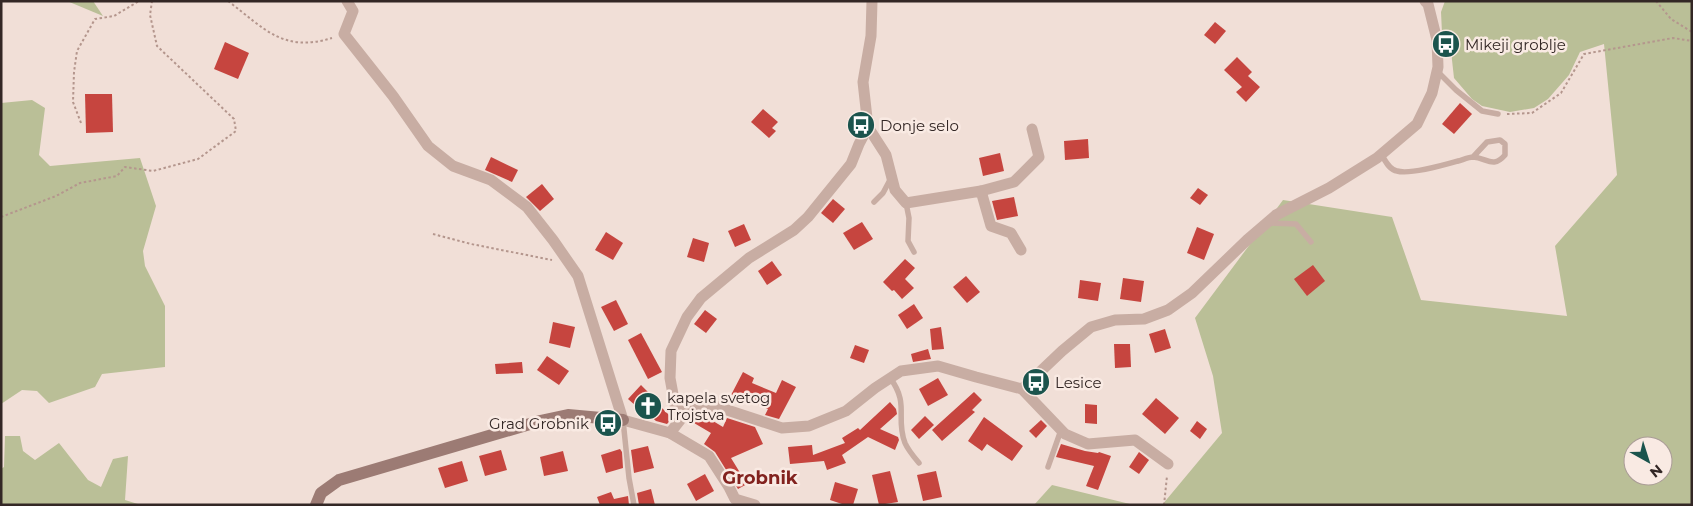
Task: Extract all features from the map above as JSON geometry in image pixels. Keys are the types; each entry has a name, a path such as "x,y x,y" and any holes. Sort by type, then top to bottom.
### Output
{"main road":[{"path":"316,505 322,493 339,480 540,421 568,415 623,420"}],"street":[{"path":"347,1 353,11 344,34 394,96 428,146 453,166 491,180 526,207 553,240 578,276 623,420 670,433 709,456 729,487 735,502 755,505"},
{"path":"872,1 871,36 863,82 868,128 886,155 895,190 906,203 981,191 1014,182 1039,157 1032,129"},
{"path":"1022,389 1062,351 1091,327 1115,320 1144,319 1168,310 1192,293 1276,215 1328,188 1381,154 1417,124 1432,93 1438,71 1436,40 1428,2"},
{"path":"684,415 675,405 670,378 671,351 687,317 701,298 749,258 794,230 808,217 850,164 868,128"},
{"path":"981,191 991,226 1011,233 1021,250"},
{"path":"670,433 684,415 698,408 718,406 782,428 809,426 846,411 875,388 901,371 938,366 1022,389 1065,434 1088,444 1135,440 1168,464"}],"lane":[{"path":"1438,71 1456,90 1482,111 1498,114"},
{"path":"1381,154 1390,168 1397,171 1438,166 1473,157 1487,142 1500,140 1505,144 1505,156 1501,160 1490,163 1473,157"},
{"path":"874,202 883,193 892,178"},
{"path":"906,203 909,218 908,241 914,252"},
{"path":"1267,223 1296,224 1311,242"},
{"path":"890,378 898,388 901,398 905,445 919,463"},
{"path":"623,420 634,505"},
{"path":"1048,467 1061,430"}],"path":[{"path":"81,123 74,102 74,72 77,51 95,19 114,16 139,1"},
{"path":"1,217 56,196 80,183 117,176 125,167 153,171 198,159 236,130 234,119 157,46 150,15 152,1"},
{"path":"228,1 276,37 292,43 318,42 344,34"},
{"path":"1656,1 1671,19 1692,32"},
{"path":"1498,114 1532,114 1560,93 1584,54 1672,38 1692,41"},
{"path":"433,234 471,244 569,264"},
{"path":"1164,505 1168,464"}],"green space":[{"path":"67,1 93,1 103,16"},
{"path":"1445,1 1692,1 1692,505 1162,505 1222,433 1213,376 1195,318 1283,200 1392,217 1421,300 1567,316 1555,246 1617,175 1604,44 1580,52 1569,75 1548,99 1534,108 1510,112 1482,106 1472,99 1454,78 1450,42 1442,33 1441,12"},
{"path":"32,100 45,108 39,155 50,166 140,158 156,206 143,251 145,266 165,306 165,367 102,374 95,387 49,403 37,391 22,390 1,404 1,103"},
{"path":"5,436 20,436 23,451 35,460 59,443 88,480 101,487 113,459 128,456 125,500 141,505 1,505 1,469 4,467"},
{"path":"1052,485 1134,505 1034,505"}],"building":[{"path":"1215,22 1226,31 1215,44 1204,35"},
{"path":"225,42 249,53 238,79 214,69"},
{"path":"1237,57 1252,72 1248,76 1260,87 1246,102 1236,92 1242,87 1224,70"},
{"path":"85,94 112,94 113,132 86,133"},
{"path":"1460,103 1472,114 1454,134 1442,124"},
{"path":"763,109 778,122 772,128 776,131 769,138 751,122"},
{"path":"1088,139 1089,158 1065,160 1064,141"},
{"path":"1000,153 1004,171 983,176 979,158"},
{"path":"491,157 518,170 512,182 485,170"},
{"path":"542,184 554,199 540,211 526,197"},
{"path":"1198,188 1208,195 1200,205 1190,198"},
{"path":"1014,197 1018,216 997,220 992,201"},
{"path":"833,199 845,209 833,223 821,213"},
{"path":"862,222 873,239 854,250 843,233"},
{"path":"744,224 751,240 735,247 728,231"},
{"path":"1197,227 1214,234 1204,260 1187,253"},
{"path":"606,232 623,243 613,260 595,250"},
{"path":"693,238 709,243 704,262 687,257"},
{"path":"905,259 915,268 905,279 914,288 902,299 883,282"},
{"path":"772,261 782,275 767,285 758,271"},
{"path":"1313,265 1325,281 1307,296 1294,279"},
{"path":"966,276 980,292 967,303 953,287"},
{"path":"1123,278 1144,281 1141,302 1120,299"},
{"path":"1080,280 1101,283 1098,301 1078,298"},
{"path":"616,300 628,324 614,331 601,307"},
{"path":"914,304 923,318 907,329 898,315"},
{"path":"705,310 717,319 706,333 694,324"},
{"path":"553,322 575,327 570,348 549,343"},
{"path":"941,327 944,349 932,350 930,329"},
{"path":"1165,329 1171,348 1155,353 1149,334"},
{"path":"641,333 662,372 648,379 628,340"},
{"path":"1114,344 1130,344 1131,367 1115,368"},
{"path":"855,345 869,350 864,363 850,358"},
{"path":"928,349 931,359 913,362 911,354"},
{"path":"547,356 569,371 559,385 537,370"},
{"path":"522,362 523,373 496,374 495,364"},
{"path":"743,372 754,378 752,383 776,393 782,380 796,387 779,419 765,415 768,409 744,399 742,403 730,397"},
{"path":"938,378 948,395 928,406 919,389"},
{"name":"kapela svetog Trojstva","path":"641,385 672,418 667,424 656,421 628,399"},
{"path":"974,392 982,400 972,410 975,412 942,441 932,430"},
{"path":"1156,398 1179,418 1165,434 1142,414"},
{"path":"890,402 896,409 897,414 880,429 898,437 899,440 895,450 868,437 842,455 846,463 827,470 824,461 790,464 788,447 812,445 813,455 845,443 842,438 858,428 860,430"},
{"path":"1085,404 1097,405 1097,424 1085,423"},
{"path":"703,415 723,427 727,418 755,427 763,444 731,458 747,484 738,489 715,452 704,444 711,433 694,423 698,416"},
{"path":"925,416 934,425 919,439 911,430"},
{"path":"984,417 1023,446 1012,461 987,444 982,451 968,441"},
{"path":"1041,420 1047,426 1036,438 1029,431"},
{"path":"1197,421 1207,429 1200,439 1190,431"},
{"path":"1061,444 1111,456 1098,490 1086,486 1094,466 1056,457"},
{"path":"648,446 654,468 634,473 631,450"},
{"path":"620,449 622,452 623,468 606,473 601,455"},
{"path":"501,450 507,470 485,476 479,456"},
{"path":"563,451 568,471 544,476 540,457"},
{"path":"1139,452 1149,460 1139,474 1129,467"},
{"path":"462,461 468,481 445,488 438,468"},
{"path":"890,471 898,502 879,505 872,475"},
{"path":"936,471 942,497 923,501 917,475"},
{"path":"705,474 714,491 696,501 687,484"},
{"path":"835,482 858,489 853,505 845,505 830,500"},
{"path":"651,489 655,505 639,505 637,493"},
{"path":"611,492 614,499 628,496 629,505 600,505 597,497"}],"place":[{"name":"Mikeji groblje","path":"1446,44"},
{"name":"Donje selo","path":"861,125"},
{"name":"Lesice","path":"1036,382"},
{"name":"kapela svetog Trojstva","path":"648,406"},
{"name":"Grad Grobnik","path":"608,423"}],"district":[{"name":"Grobnik","path":"760,478"}]}
